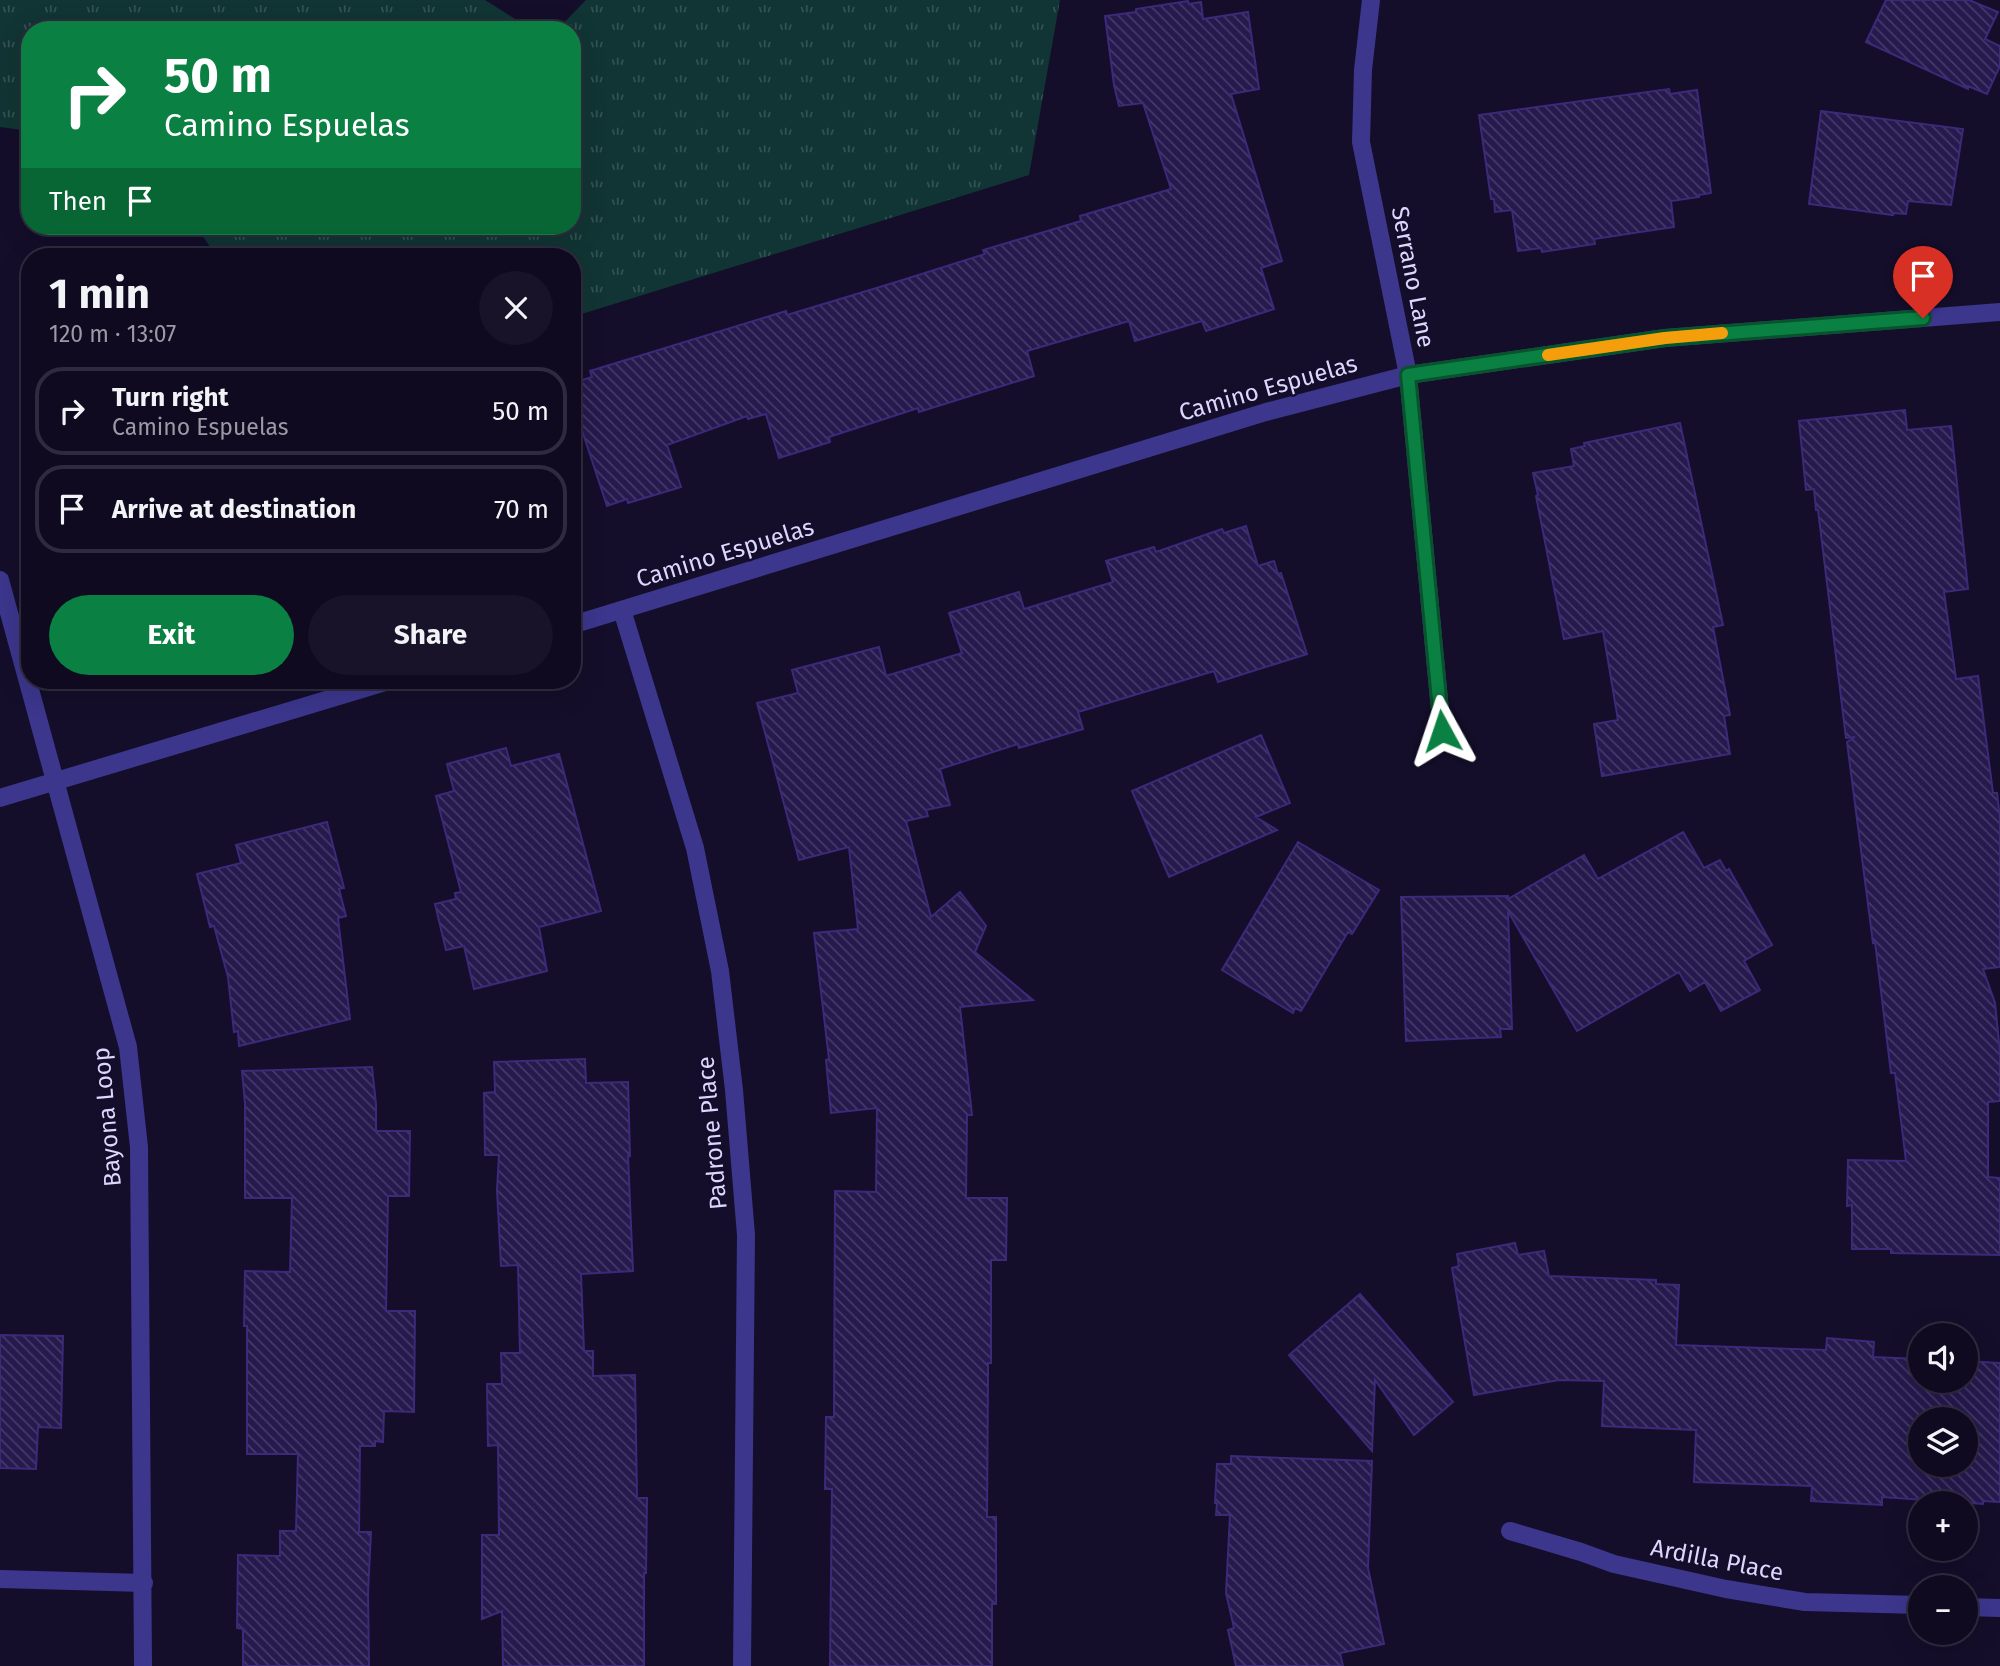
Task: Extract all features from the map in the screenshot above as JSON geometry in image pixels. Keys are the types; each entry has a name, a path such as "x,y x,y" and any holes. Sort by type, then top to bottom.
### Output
{"street":[{"name":"Serrano Lane","path":"1371,0 1363,70 1361,142 1408,375 1442,731"},
{"name":"Camino Espuelas","path":"581,622 1266,412 1408,375 1665,338 2000,312"},
{"name":"Bayona Loop","path":"0,580 21,657"},
{"name":"Padrone Place","path":"622,610 695,848 720,971 733,1077 746,1235 742,1666"},
{"name":"Bayona Loop","path":"30,689 128,1047 139,1146 143,1666"},
{"path":"0,798 362,689"},
{"name":"Ardilla Place","path":"1510,1531 1614,1564 1726,1589 1805,1602 1908,1605"},
{"path":"0,1579 144,1583"},
{"path":"1978,1607 2000,1608"}],"green space":[{"path":"0,0 485,0 519,21 21,21 21,130 0,127"},
{"path":"586,0 1060,0 1029,175 581,314 581,248 211,248 202,235 581,235 581,21 566,21"}],"building":[{"path":"1886,0 1969,0 1998,12 1985,39 2000,46 2000,66 1987,94 1968,86 1968,89 1866,42"},
{"path":"1188,1 1189,4 1201,2 1203,19 1248,12 1259,89 1231,94 1282,261 1261,268 1274,309 1206,331 1202,321 1135,341 1129,321 1027,351 1034,376 919,412 918,408 829,437 830,442 779,458 766,414 748,419 747,416 667,445 681,487 628,503 627,499 607,506 581,427 581,380 592,377 590,371 786,311 787,315 893,283 985,254 983,250 1081,221 1080,216 1171,189 1143,103 1119,106 1114,85 1105,16 1136,12 1136,9"},
{"path":"1669,89 1670,94 1697,90 1711,193 1671,201 1674,227 1594,239 1595,244 1542,252 1541,248 1518,251 1512,210 1495,212 1494,199 1491,199 1479,115"},
{"path":"1821,111 1963,129 1951,205 1908,201 1906,214 1893,215 1809,204"},
{"path":"1905,410 1907,430 1951,426 1968,589 1944,592 1956,679 1978,676 1993,793 1997,793 2000,819 2000,967 1983,969 1995,1003 2000,1053 2000,1101 1988,1102 1988,1177 2000,1178 2000,1255 1891,1253 1891,1249 1852,1249 1852,1205 1847,1206 1848,1160 1906,1161 1895,1073 1891,1073 1847,742 1855,737 1846,738 1818,510 1814,489 1806,490 1799,421"},
{"path":"1680,423 1723,625 1713,627 1730,715 1724,716 1730,754 1602,776 1594,724 1618,720 1603,631 1564,639 1533,473 1574,466 1571,449 1585,446 1584,443"},
{"path":"1246,526 1258,566 1274,561 1278,574 1281,573 1307,654 1218,682 1214,671 1078,712 1083,729 1019,748 1018,744 940,769 950,805 926,810 928,816 906,821 931,917 960,892 986,926 975,952 1033,1000 960,1007 972,1115 967,1115 966,1198 1007,1198 1006,1260 991,1260 987,1517 996,1517 996,1604 992,1604 992,1666 830,1666 832,1489 825,1489 826,1417 834,1417 835,1191 876,1192 877,1108 831,1113 826,1060 829,1059 814,933 858,929 849,847 799,860 757,703 798,693 792,670 879,647 886,676 962,653 949,613 1019,592 1024,609 1113,582 1106,561 1154,547 1156,552 1222,529 1224,533"},
{"path":"1261,735 1290,803 1256,817 1277,830 1169,877 1132,791"},
{"path":"506,748 511,766 559,754 601,911 539,927 547,971 474,989 464,946 446,950 435,904 456,899 455,893 461,892 436,796 454,791 447,764"},
{"path":"327,822 344,888 339,889 346,916 338,918 350,1019 239,1046 238,1031 234,1032 228,977 214,926 210,927 197,874 241,863 236,845"},
{"path":"1683,832 1704,868 1720,860 1726,871 1729,869 1772,945 1744,961 1760,990 1721,1011 1705,982 1690,991 1679,972 1577,1031 1508,911 1512,1029 1500,1029 1501,1037 1406,1041 1401,897 1508,896 1508,899 1584,855 1598,879"},
{"path":"1298,842 1379,890 1352,934 1348,932 1301,1011 1295,1008 1293,1013 1222,970"},
{"path":"585,1059 586,1083 628,1082 633,1271 581,1274 584,1351 593,1351 593,1376 635,1375 637,1498 647,1498 644,1666 503,1666 502,1611 482,1619 482,1535 499,1535 498,1445 488,1446 487,1384 502,1384 501,1353 520,1353 518,1265 501,1266 497,1190 499,1155 485,1155 484,1093 495,1092 494,1062"},
{"path":"372,1067 376,1131 410,1131 409,1196 388,1196 386,1311 415,1311 414,1412 384,1411 383,1442 375,1441 375,1446 360,1446 359,1532 371,1532 369,1666 243,1666 243,1629 237,1628 238,1555 280,1556 280,1531 296,1531 298,1454 247,1454 245,1271 290,1272 292,1198 245,1198 245,1104 242,1071"},
{"path":"1515,1243 1518,1255 1544,1251 1549,1276 1656,1280 1656,1284 1679,1285 1676,1345 1826,1350 1827,1338 1874,1342 1873,1357 1908,1358 1908,1393 1978,1393 1978,1362 2000,1363 2000,1502 1983,1501 1983,1504 1978,1504 1978,1491 1908,1491 1908,1499 1882,1497 1882,1505 1811,1501 1812,1486 1694,1482 1696,1430 1602,1426 1604,1381 1559,1380 1474,1395 1452,1268 1459,1266 1457,1254"},
{"path":"1360,1294 1453,1402 1414,1435 1375,1380 1372,1451 1289,1355"},
{"path":"0,1335 63,1336 61,1428 38,1427 36,1469 0,1468"},
{"path":"1231,1456 1372,1461 1368,1568 1384,1644 1340,1653 1343,1666 1236,1666 1228,1630 1234,1628 1226,1593 1230,1515 1216,1515 1215,1503 1217,1464 1231,1464"}],"slow traffic":[{"path":"1548,355 1665,338 1722,333"}],"route":[{"path":"1442,731 1408,375 1665,338 1923,318"}]}
